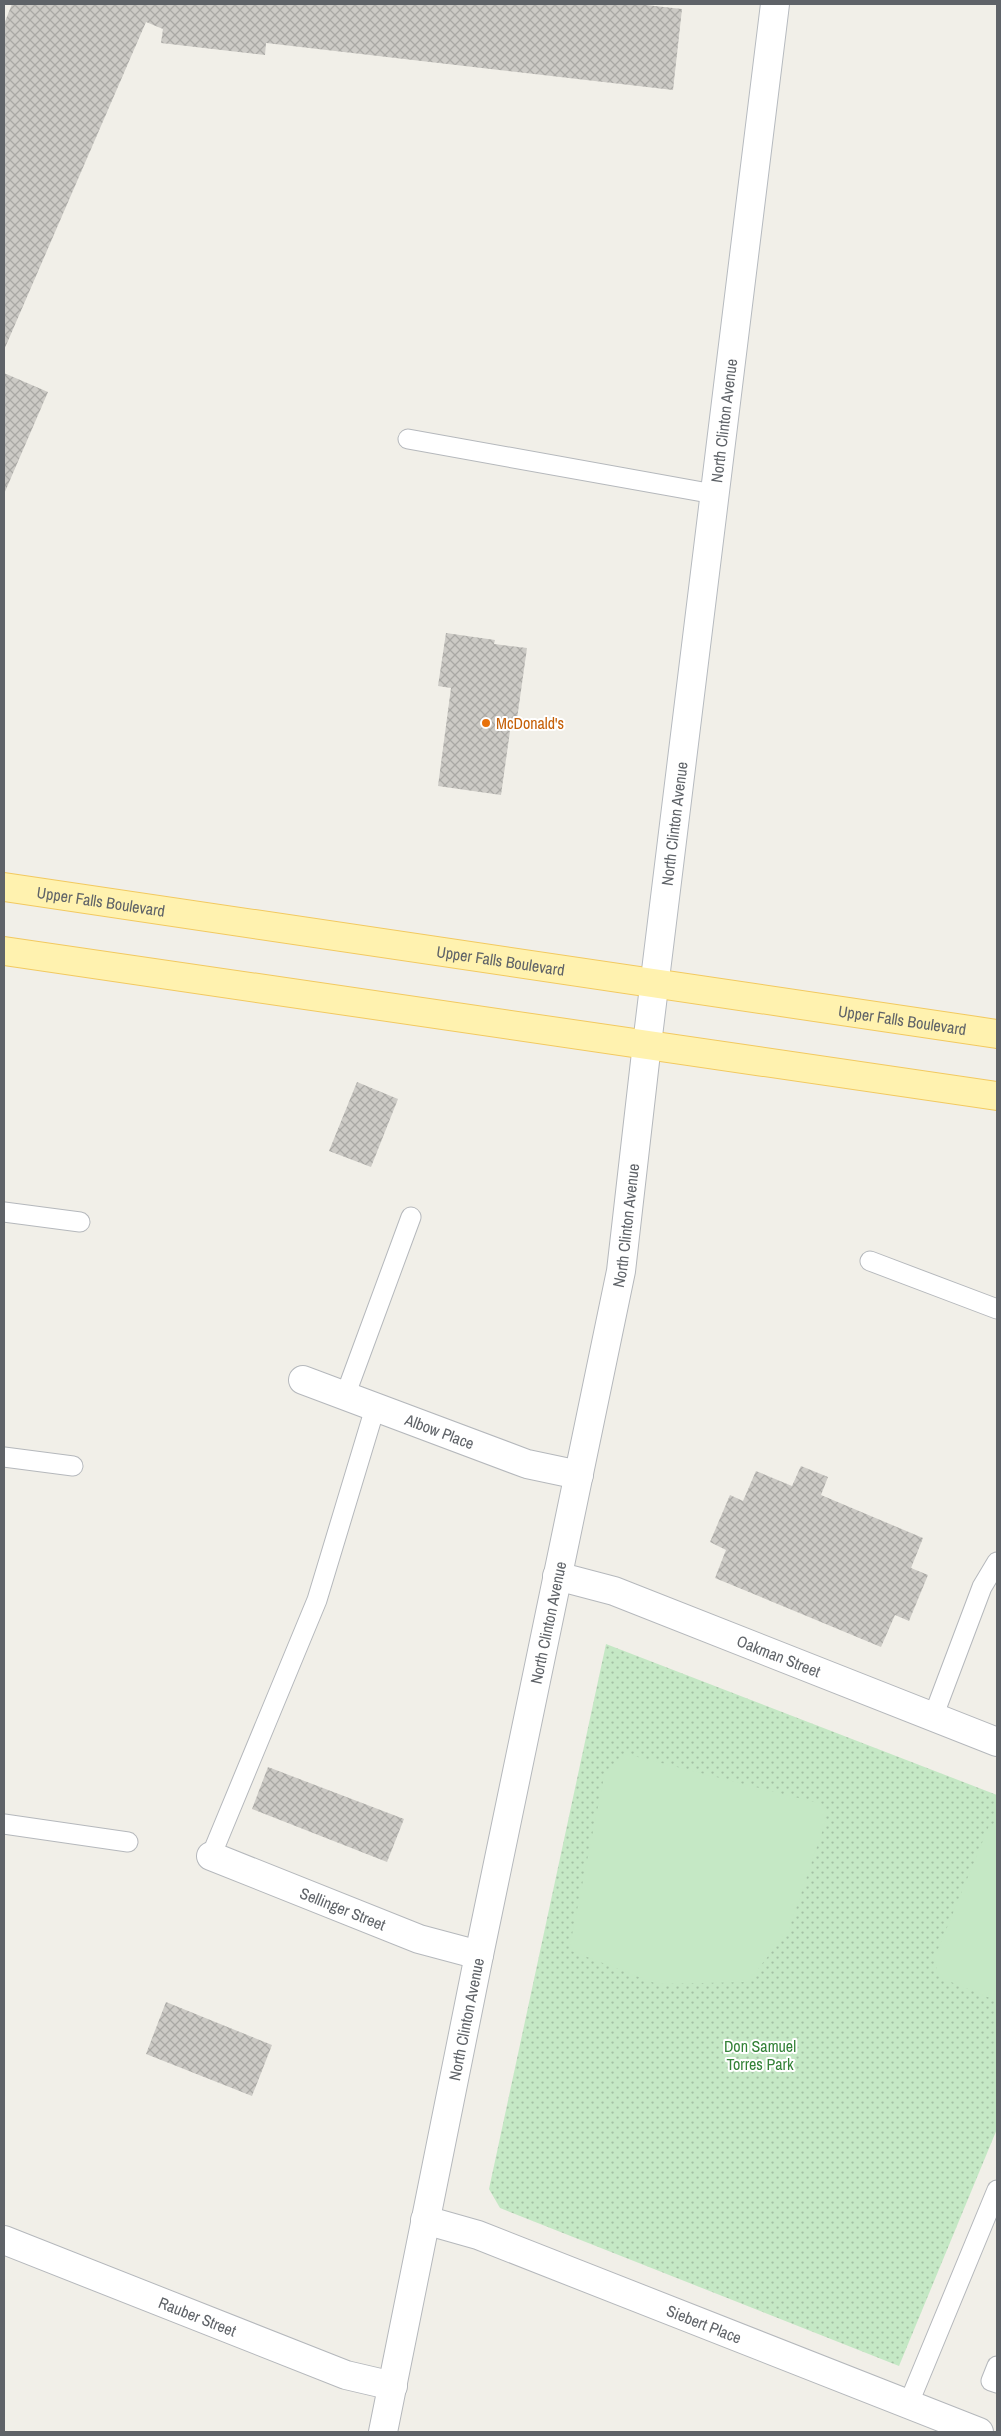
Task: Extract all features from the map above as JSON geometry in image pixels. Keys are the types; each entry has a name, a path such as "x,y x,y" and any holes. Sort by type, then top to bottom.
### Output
{"main road":[{"name":"Upper Falls Boulevard","path":"4,887 997,1034"},
{"path":"4,951 997,1096"}],"street":[{"name":"North Clinton Avenue","path":"383,2432 479,1955 621,1271 653,983 775,4"},
{"name":"Albow Place","path":"302,1380 527,1464 579,1476"},
{"name":"Oakman Street","path":"557,1576 614,1591 997,1742"},
{"name":"Sellinger Street","path":"211,1856 419,1939 479,1955"},
{"name":"Siebert Place","path":"426,2220 478,2235 979,2432"},
{"name":"Rauber Street","path":"4,2240 346,2375 393,2386"}],"lane":[{"path":"408,439 714,494"},
{"path":"4,1212 80,1222"},
{"path":"345,1396 411,1217"},
{"path":"870,1261 997,1309"},
{"path":"211,1856 317,1600 375,1408"},
{"path":"4,1457 73,1466"},
{"path":"933,1717 982,1587 997,1562"},
{"path":"4,1824 128,1842"},
{"path":"908,2404 997,2190"},
{"path":"997,2366 991,2381 997,2383"}],"green space":[{"name":"Don Samuel Torres Park","path":"606,1644 997,1795 997,2129 899,2366 500,2208 489,2189"},
{"path":"626,1754 826,1805 825,1823 789,1929 748,1982 657,1984 569,1950 605,1772"},
{"path":"997,1822 997,2001 939,1977 934,1959 989,1826"}],"building":[{"path":"12,4 637,4 682,9 673,90 266,43 265,55 161,43 163,29 146,22 4,350 4,24"},
{"path":"4,373 48,392 4,494"},
{"path":"446,633 495,640 494,644 527,648 516,726 511,724 501,795 438,786 451,688 438,686"},
{"path":"357,1082 398,1099 371,1167 329,1151"},
{"path":"801,1466 828,1477 821,1495 923,1538 911,1568 928,1575 909,1621 895,1615 881,1647 715,1578 726,1550 710,1542 730,1495 743,1501 756,1471 792,1486"},
{"path":"268,1767 404,1819 387,1862 252,1809"},
{"path":"166,2002 272,2045 252,2096 146,2054"}],"place":[{"name":"McDonald's","path":"486,723"}]}
